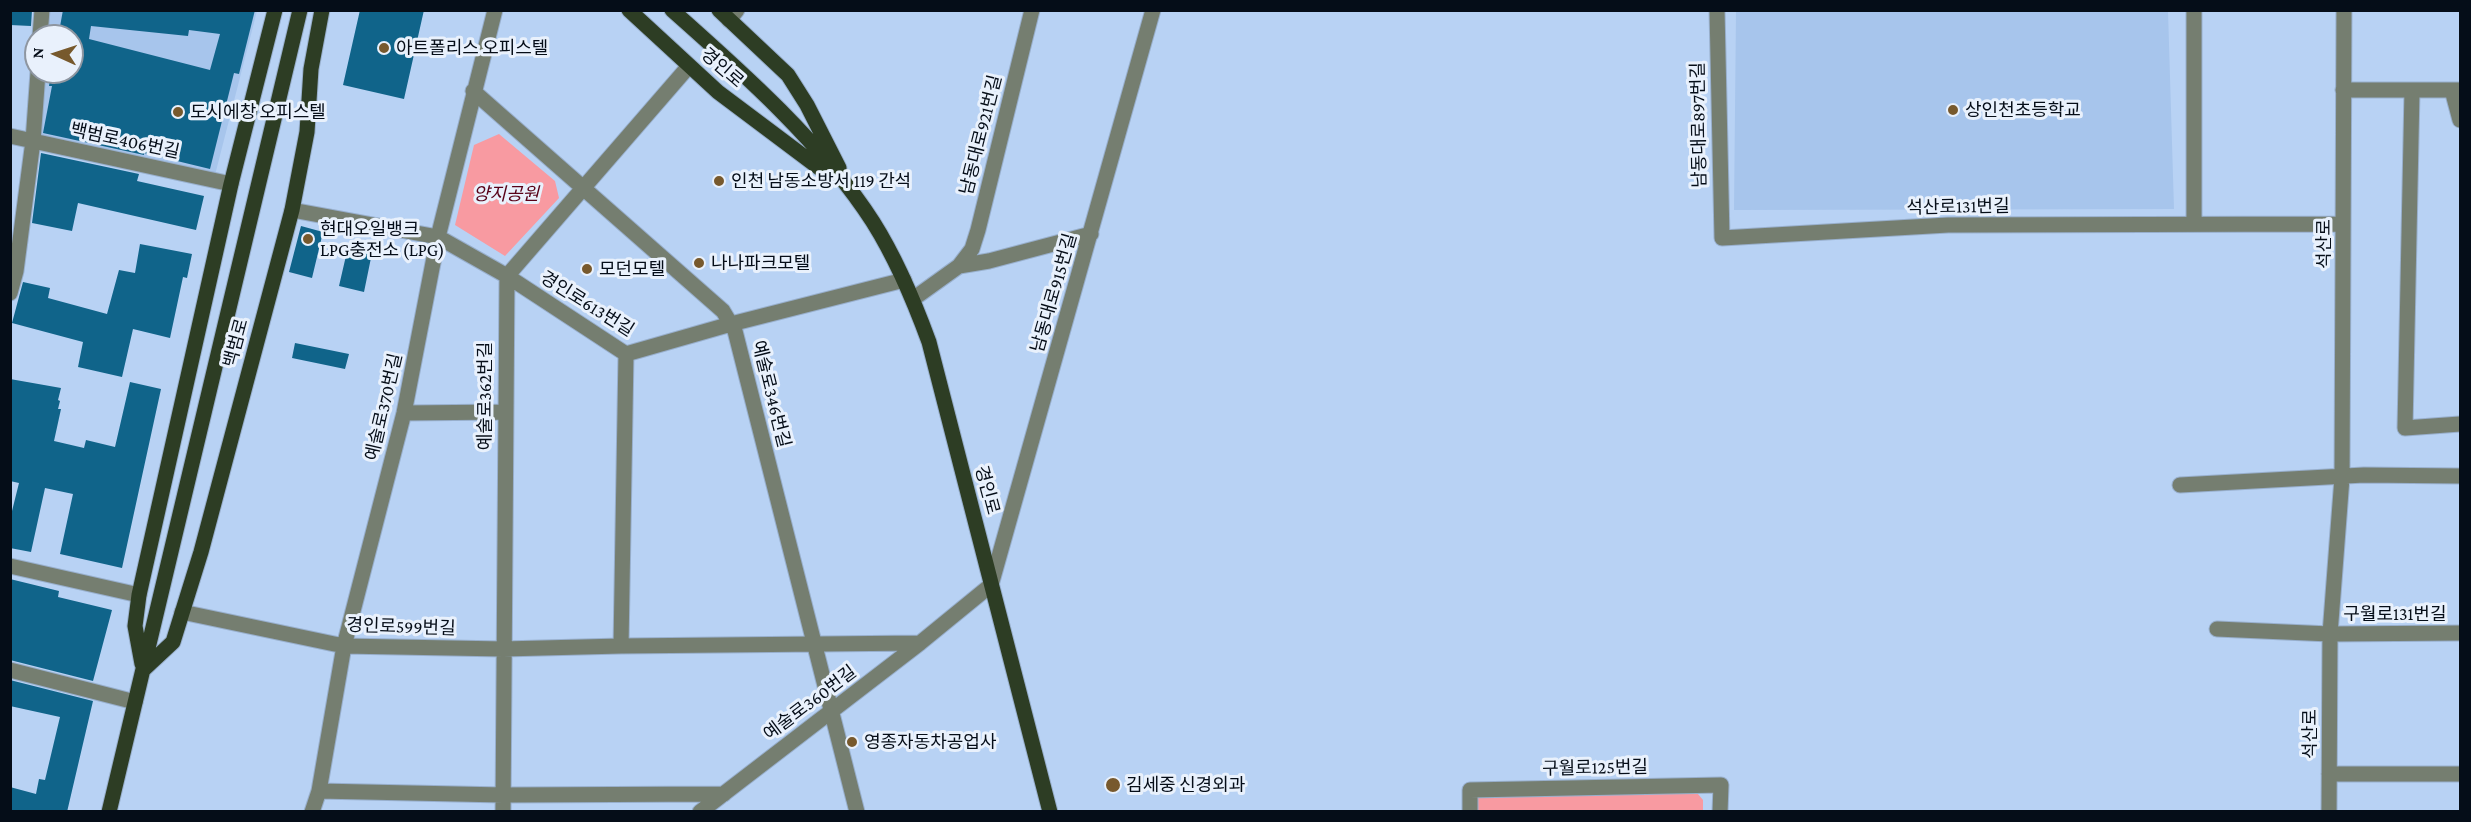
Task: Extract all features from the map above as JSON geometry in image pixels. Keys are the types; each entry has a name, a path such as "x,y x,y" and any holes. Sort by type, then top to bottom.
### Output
{"main road":[{"name":"백범로","path":"143,670 135,626 139,595 231,184 275,10"},
{"name":"백범로","path":"109,812 300,10"},
{"name":"백범로","path":"143,670 173,642 201,552 292,210 307,132 311,69 322,10"},
{"name":"경인로","path":"629,10 689,66 761,126 852,192"},
{"name":"경인로","path":"672,10 741,71 807,140 852,192 873,222 913,298 928,342 1050,812"},
{"name":"경인로","path":"728,14 788,75 807,105 852,192"}],"street":[{"name":"예술로370번길","path":"312,812 319,791 344,646 404,413 438,237 495,10"},
{"name":"남동대로921번길","path":"959,266 972,249 978,230 1032,10"},
{"name":"남동대로915번길","path":"992,585 1153,10"},
{"name":"남동대로897번길","path":"1717,10 1722,238"},
{"path":"2194,10 2194,224"},
{"name":"석산로","path":"2329,812 2330,634 2342,478 2344,10"},
{"path":"507,276 689,66"},
{"path":"10,293 33,141 37,84"},
{"path":"2343,90 2456,90 2460,120"},
{"name":"예술로346번길","path":"473,91 723,311 735,331 857,812"},
{"path":"2412,91 2405,428 2460,424"},
{"name":"백범로406번길","path":"10,136 231,184"},
{"name":"경인로613번길","path":"292,210 438,237 507,276 626,354 731,324 904,280"},
{"name":"석산로131번길","path":"1722,238 1948,225 2343,224"},
{"path":"913,298 959,266 989,261 1091,234"},
{"name":"예술로362번길","path":"504,812 507,276"},
{"path":"621,646 626,354"},
{"path":"404,413 505,412"},
{"path":"2180,485 2342,478 2364,475 2460,476"},
{"path":"10,566 139,595"},
{"path":"921,643 992,585"},
{"name":"경인로599번길","path":"182,612 344,646 504,649 921,643"},
{"name":"구월로131번길","path":"2217,629 2330,634 2460,633"},
{"name":"예술로360번길","path":"699,812 921,643"},
{"path":"10,670 135,702"},
{"path":"2329,774 2460,774"},
{"name":"구월로125번길","path":"1470,812 1470,790 1721,785 1720,812"},
{"path":"319,791 504,795 724,794"},
{"path":"693,794 699,812"}],"shaded area":[{"path":"47,11 257,11 215,175 46,139 37,130 41,84 84,84 84,24 46,24"},
{"name":"상인천초등학교","path":"1736,11 2168,11 2174,209 1734,210"}],"green space":[{"name":"양지공원","path":"499,134 555,181 559,198 505,256 455,225 474,145"},
{"path":"1693,788 1703,800 1703,811 1463,812 1462,802 1474,791"}],"building":[{"path":"10,10 32,10 31,24 10,25"},
{"path":"63,10 255,10 239,74 234,73 210,169 43,133 52,86 49,84 84,84 84,24 60,24","holes":["91,26 188,36 189,30 220,34 210,70 89,39"]},
{"name":"아트폴리스 오피스텔","path":"360,10 424,10 404,99 343,85"},
{"path":"41,153 139,174 137,181 204,196 196,230 78,203 72,231 32,223"},
{"path":"301,226 323,232 312,278 289,272"},
{"path":"140,244 192,254 187,278 183,277 170,338 133,329 122,377 78,367 83,342 12,323 23,282 50,288 48,298 107,314 119,270 135,273"},
{"path":"348,247 372,253 364,292 339,286"},
{"path":"295,343 349,354 345,369 292,358"},
{"path":"10,379 61,388 58,409 61,409 54,441 84,448 86,440 115,447 130,382 161,389 122,568 60,554 73,494 45,488 31,552 10,548 10,519 19,483 10,481"},
{"path":"10,579 59,591 58,597 112,610 93,681 10,660"},
{"path":"10,680 93,701 67,812 10,812 10,787 36,794 39,779 45,780 60,717 10,706"}],"place":[{"name":"아트폴리스 오피스텔","path":"384,48"},
{"name":"상인천초등학교","path":"1953,110"},
{"name":"도시에창 오피스텔","path":"178,112"},
{"name":"인천 남동소방서 119 간석","path":"719,181"},
{"name":"현대오일뱅크 LPG충전소 (LPG)","path":"308,239"},
{"name":"나나파크모텔","path":"699,263"},
{"name":"모던모텔","path":"587,269"},
{"name":"영종자동차공업사","path":"852,742"},
{"name":"김세중 신경외과","path":"1113,785"}]}
